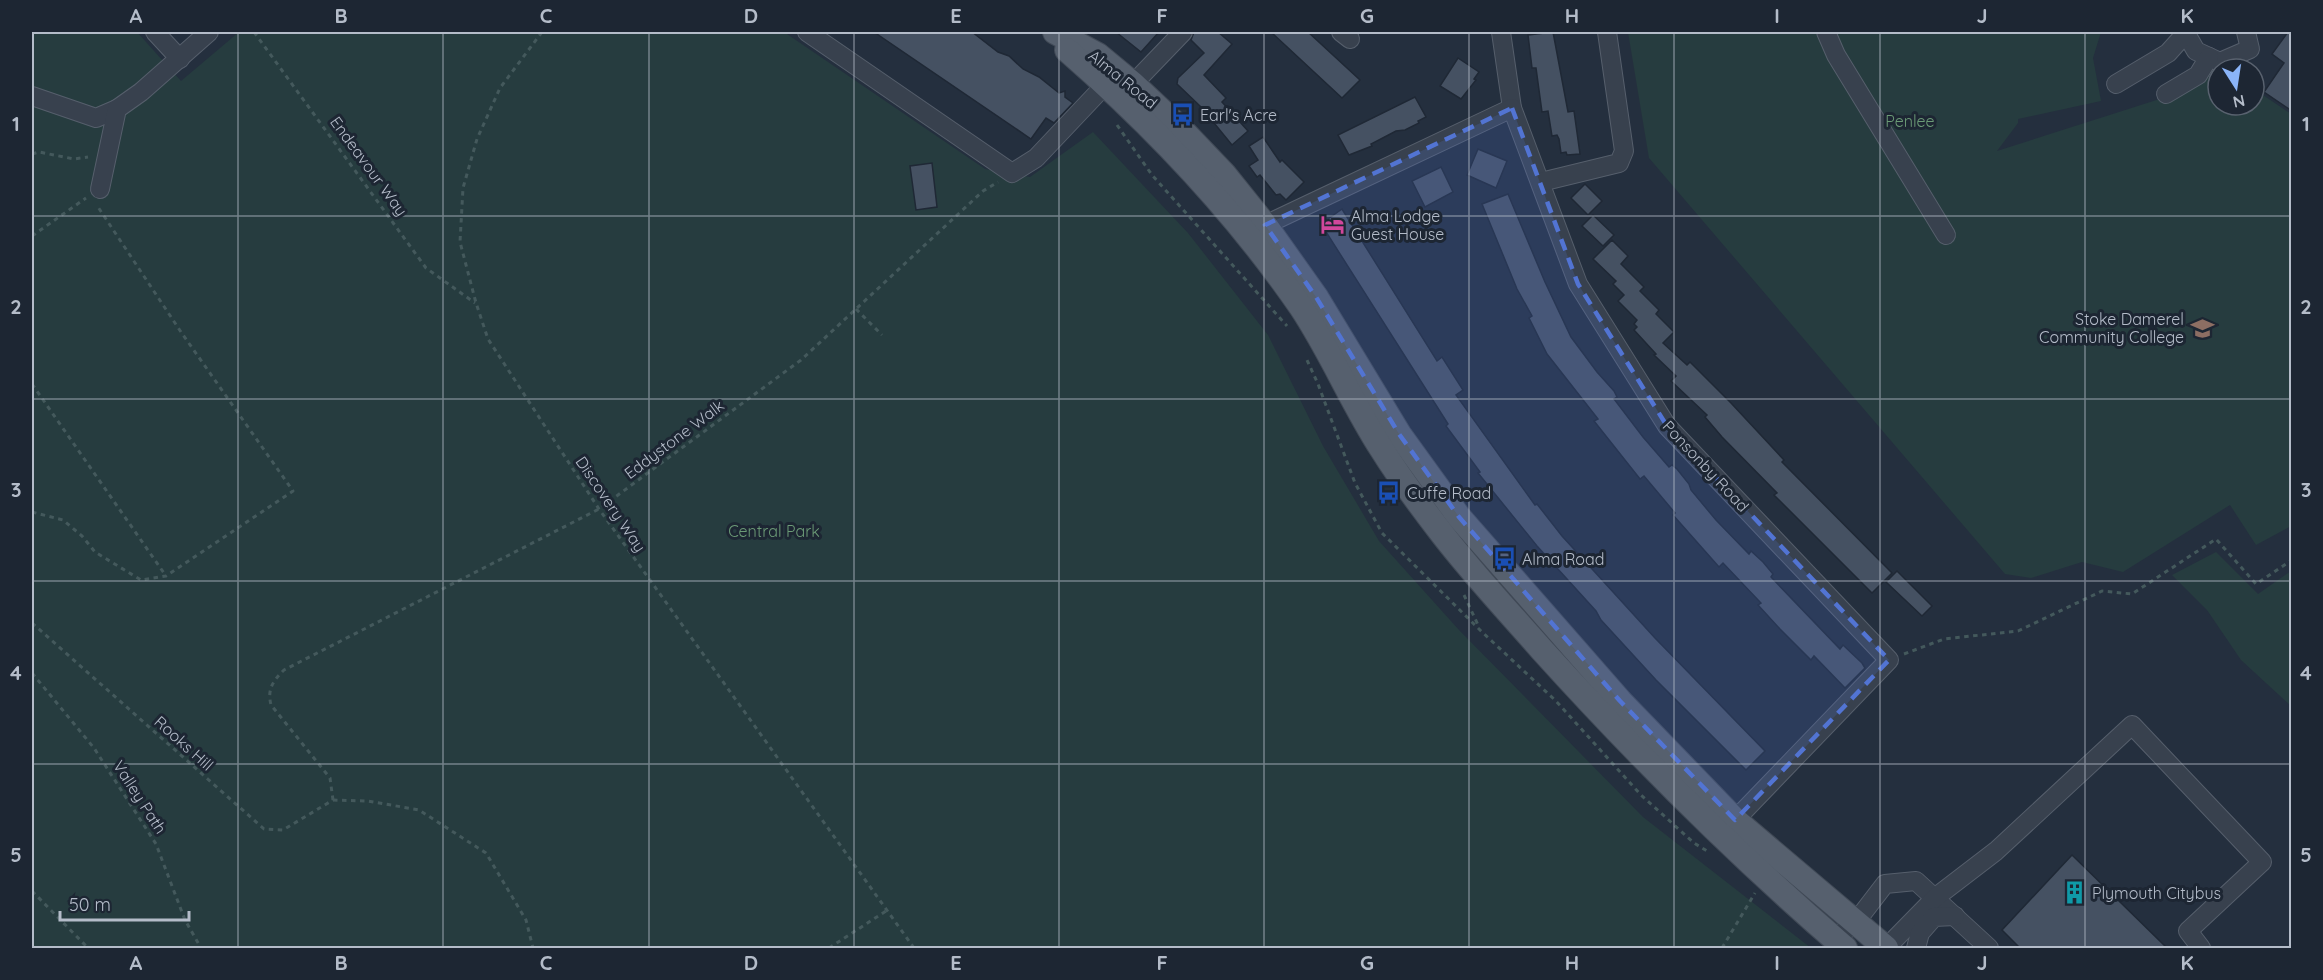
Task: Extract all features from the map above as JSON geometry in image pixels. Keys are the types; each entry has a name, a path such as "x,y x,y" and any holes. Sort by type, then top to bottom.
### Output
{"main road":[{"name":"Alma Road","path":"1046,32 1106,84 1209,188 1248,235 1302,309 1382,449 1441,533 1500,602 1605,720 1750,862 1840,944"},
{"name":"Alma Road","path":"1055,32 1098,55 1133,84 1224,174 1265,225 1316,297 1399,434 1459,518 1620,701 1735,820 1886,948"}],"street":[{"path":"155,32 180,59"},
{"path":"32,96 96,118 117,109 141,92 209,32"},
{"path":"807,32 1012,173 1036,158 1106,84"},
{"path":"1133,84 1183,32"},
{"name":"Ponsonby Road","path":"1501,32 1512,108 1578,284 1667,426 1888,660"},
{"path":"1540,182 1619,163 1624,151 1607,32"},
{"path":"1826,32 1842,64 1946,235"},
{"path":"2116,84 2168,53 2186,32 2196,51 2209,57"},
{"path":"2232,57 2250,49 2246,32"},
{"path":"2166,94 2198,75 2206,62"},
{"path":"1265,225 1512,108"},
{"path":"95,196 108,154 117,109"},
{"path":"1735,820 1888,660"},
{"path":"1886,948 1936,897 1996,851 2132,724 2262,862 2188,932 2201,948"},
{"path":"1840,944 1885,884 1916,881 1989,948"},
{"path":"1916,948 1920,933 1934,917 1955,916"}],"path":[{"name":"Endeavour Way","path":"254,32 426,268 476,303"},
{"name":"Discovery Way","path":"542,32 500,88 477,139 463,188 460,242 488,339 599,510 914,948"},
{"path":"32,154 39,152 74,159 108,154"},
{"name":"Eddystone Walk","path":"333,800 330,778 271,705 268,695 272,682 284,670 599,510 801,360 983,191 1012,173"},
{"path":"32,236 95,196 181,332 293,491 166,576 141,580 95,552 82,536 63,520 32,512"},
{"path":"856,309 882,335"},
{"path":"32,384 166,576"},
{"path":"1888,660 1944,639 2018,631 2102,591 2132,594 2216,539 2256,584 2292,560"},
{"name":"Rooks Hill","path":"32,623 264,829 283,830 333,800"},
{"name":"Valley Path","path":"32,673 94,748 156,844 185,920 201,948"},
{"path":"333,800 368,801 419,810 486,853 526,921 533,948"},
{"path":"1722,948 1755,894 1750,862"},
{"path":"32,891 88,948"},
{"path":"829,948 886,911"}],"highlighted area":[{"path":"1512,108 1578,284 1667,426 1889,660 1735,820 1620,701 1459,517 1399,434 1316,297 1265,225"}],"green space":[{"name":"Central Park","path":"32,32 137,32 181,81 239,32 784,32 985,169 1030,177 1093,132 1188,233 1268,335 1323,446 1379,541 1459,630 1643,817 1811,948 32,948"},
{"name":"Penlee","path":"1628,32 2101,32 2093,58 2101,101 2018,119 2018,123 1997,151 2188,90 2206,74 2206,117 2266,117 2266,97 2291,114 2291,526 2256,545 2230,505 2123,572 2082,562 2031,578 2005,574 1649,158"},
{"path":"2216,552 2258,594 2291,571 2291,706 2241,660 2207,610 2172,575"}],"building":[{"path":"874,32 972,32 1059,93 1065,91 1065,97 1073,103 1054,123 1046,118 1031,139"},
{"path":"1116,32 1159,32 1141,52"},
{"path":"1194,32 1218,32 1232,44 1204,75 1226,98 1222,102 1248,131 1232,145 1201,107 1177,84 1178,78 1204,53 1191,40"},
{"path":"1271,32 1308,32 1360,80 1342,98"},
{"path":"1553,32 1568,112 1574,111 1580,154 1561,153 1557,135 1552,136 1548,111 1542,112 1536,68 1532,68 1528,35"},
{"path":"2288,32 2292,32 2292,111 2266,93 2266,89 2284,63 2272,54"},
{"path":"1458,58 1479,72 1474,79 1476,80 1461,99 1440,86"},
{"path":"1415,97 1426,117 1405,130 1396,131 1371,144 1372,146 1349,155 1338,135"},
{"path":"1263,137 1280,162 1282,160 1304,182 1286,200 1280,194 1276,195 1260,175 1257,177 1249,166 1258,160 1249,146"},
{"path":"1478,149 1507,161 1496,188 1467,175"},
{"path":"932,163 937,207 916,210 910,166"},
{"path":"1441,167 1453,192 1425,207 1412,181"},
{"path":"1585,184 1602,201 1588,215 1571,198"},
{"path":"1508,194 1571,337 1614,391 1617,397 1614,399 1643,437 1669,467 1672,465 1677,469 1716,520 1749,554 1751,551 1763,562 1773,574 1771,577 1840,649 1843,645 1862,663 1865,668 1845,688 1814,656 1811,660 1780,629 1758,605 1761,603 1723,563 1719,567 1673,515 1675,513 1644,476 1640,479 1594,421 1598,419 1547,354 1529,318 1532,316 1517,289 1482,204"},
{"path":"1342,209 1437,361 1442,357 1463,390 1456,395 1535,505 1537,504 1562,536 1655,638 1765,751 1746,770 1656,680 1601,620 1596,611 1537,546 1478,473 1480,472 1446,426 1448,424 1321,224"},
{"path":"1593,215 1614,235 1603,246 1582,226"},
{"path":"1612,240 1628,256 1621,264 1644,287 1640,291 1659,310 1656,314 1674,332 1663,343 1687,365 1690,362 1731,403 1784,460 1782,462 1892,573 1872,593 1774,495 1777,493 1722,437 1705,417 1707,415 1671,381 1676,376 1654,355 1656,354 1634,330 1637,327 1634,324 1637,320 1618,301 1624,295 1613,284 1616,281 1593,259"},
{"path":"1897,571 1932,606 1922,616 1886,582"},
{"name":"Plymouth Citybus","path":"2072,855 2167,948 2020,948 2002,930"}],"place":[{"name":"Earl's Acre","path":"1182,115"},
{"name":"Alma Lodge Guest House","path":"1333,225"},
{"name":"Stoke Damerel Community College","path":"2202,328"},
{"name":"Cuffe Road","path":"1389,493"},
{"name":"Alma Road","path":"1504,559"},
{"name":"Plymouth Citybus","path":"2074,893"}]}
